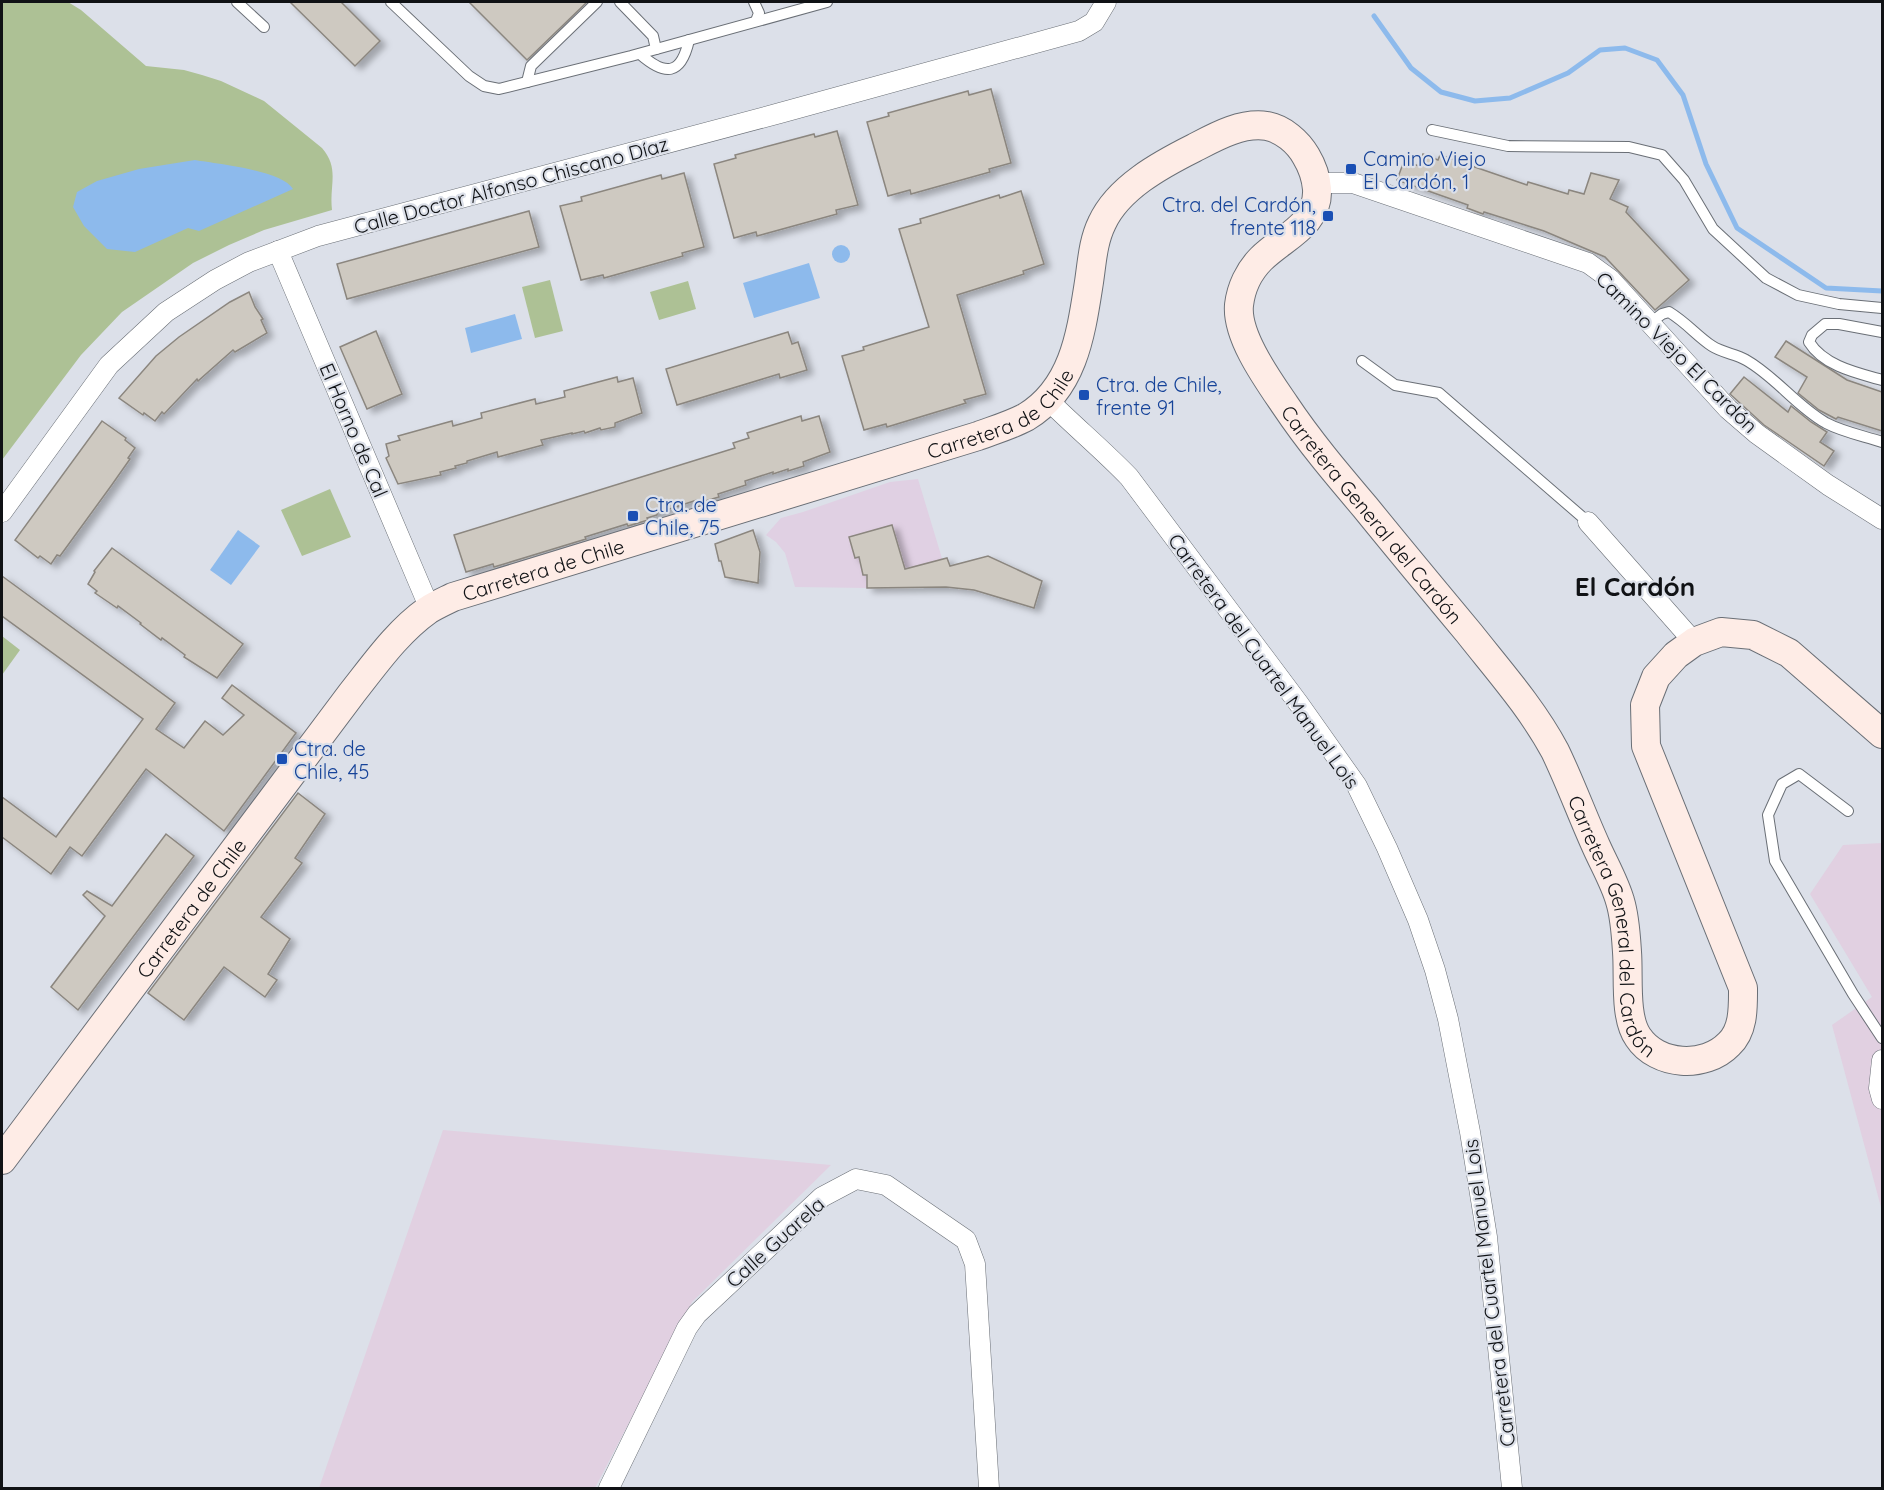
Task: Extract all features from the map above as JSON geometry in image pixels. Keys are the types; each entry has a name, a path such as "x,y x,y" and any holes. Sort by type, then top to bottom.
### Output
{"street":[{"name":"Calle Doctor Alfonso Chiscano Díaz","path":"2,512 109,365 166,312 214,280 249,262 318,236 1079,31 1094,22 1106,2"},
{"name":"Carretera de Chile","path":"2,1160 352,693 400,635 430,609 453,597 978,436 1019,421 1036,410 1064,380 1074,358 1085,308 1095,243 1104,218 1144,177 1177,156 1217,136 1236,129 1254,126 1270,126 1281,131 1303,150 1317,183"},
{"name":"Camino Viejo El Cardón","path":"1317,183 1353,183 1588,263 1610,279 1728,410 1757,434 1828,485 1882,519"},
{"name":"Carretera General del Cardón","path":"1317,183 1317,200 1308,220 1260,260 1246,280 1239,312 1246,338 1270,383 1315,447 1518,694 1554,750 1620,902 1627,951 1628,1005 1636,1036 1655,1053 1683,1062 1709,1058 1731,1043 1743,1016 1743,988 1646,746 1645,705 1656,677 1676,655 1694,642 1721,632 1753,635 1789,653 1882,734"},
{"name":"El Horno de Cal","path":"278,251 430,609"},
{"name":"Carretera del Cuartel Manuel Lois","path":"1047,399 1129,477 1299,704 1357,786 1414,910 1435,970 1448,1019 1470,1132 1487,1238 1512,1488"},
{"path":"1588,522 1694,642"},
{"path":"1882,1060 1880,1088 1882,1099"},
{"name":"Calle Guarela","path":"609,1488 687,1328 697,1314 822,1197 856,1179 886,1185 966,1240 975,1264 989,1488"}],"lane":[{"path":"237,2 264,27"},
{"path":"392,2 450,60 477,83 498,89 640,54 827,2"},
{"path":"526,82 531,66 597,2"},
{"path":"620,2 653,36 656,49"},
{"path":"754,2 759,13 756,21"},
{"path":"640,54 653,66 669,69 684,58 689,40"},
{"path":"1431,130 1508,147 1629,147 1662,155 1684,180 1713,230 1766,278 1798,295 1839,304 1882,308"},
{"path":"1650,323 1669,312 1683,320 1712,346 1745,359 1771,378 1812,414 1844,431 1882,442"},
{"path":"1882,332 1839,324 1825,324 1812,335 1809,342 1816,351 1836,365 1882,380"},
{"path":"1362,361 1395,385 1439,393 1588,522"},
{"path":"1848,811 1799,774 1782,784 1768,815 1775,861 1853,994 1882,1038"}],"shaded area":[{"path":"918,479 949,587 795,587 785,553 766,535 781,518 890,482"},
{"path":"1882,843 1882,1211 1832,1025 1872,997 1810,894 1843,845"},
{"path":"443,1130 831,1165 692,1302 595,1488 319,1488"}],"green space":[{"path":"2,2 68,2 81,10 146,66 184,70 202,75 221,81 264,101 322,148 331,163 333,178 332,210 264,230 229,245 193,263 122,312 81,355 2,460"},
{"path":"550,280 563,331 535,338 522,287"},
{"path":"688,281 696,309 659,320 650,292"},
{"path":"330,489 351,537 302,556 281,510"},
{"path":"2,636 20,650 2,675"}],"water":[{"path":"195,160 263,173 287,182 293,189 199,231 188,228 135,252 107,249 84,226 73,207 77,192 97,181 139,169"},
{"path":"837,245 845,245 850,250 848,261 837,263 832,258 832,250"},
{"path":"809,263 820,298 754,318 743,283"},
{"path":"515,314 522,339 471,353 465,328"},
{"path":"238,530 260,546 231,585 210,570"}],"building":[{"path":"290,2 341,2 380,41 355,66"},
{"path":"469,2 587,2 527,60"},
{"path":"991,89 1011,163 989,169 990,172 911,194 910,190 888,196 867,122 889,116 888,113 968,91 969,95"},
{"path":"837,131 858,205 836,210 837,214 757,236 756,232 734,238 714,164 736,158 735,155 814,134 815,137"},
{"path":"1423,154 1438,160 1440,155 1527,185 1528,182 1568,194 1569,190 1584,194 1591,173 1619,180 1610,199 1628,207 1626,212 1689,280 1655,310 1605,257 1544,231 1484,212 1483,214 1467,208 1468,205 1397,180 1404,161 1419,166"},
{"path":"684,173 704,247 682,253 683,256 604,278 603,275 581,280 560,206 582,201 581,197 661,175 662,179"},
{"path":"1021,191 1044,264 1023,271 1024,274 957,295 986,394 964,400 966,403 887,427 886,424 864,430 842,356 864,350 863,347 929,327 899,229 921,223 920,219 999,195 1000,198"},
{"path":"529,211 539,247 347,299 337,264"},
{"path":"249,292 263,319 261,320 267,333 235,352 233,350 198,381 197,379 155,421 119,398 156,356 179,337 230,302"},
{"path":"376,331 402,394 367,409 340,347"},
{"path":"788,332 792,344 798,342 807,370 780,378 779,374 677,405 666,369"},
{"path":"1786,341 1847,380 1882,392 1882,431 1838,417 1836,419 1819,410 1798,393 1807,377 1775,357"},
{"path":"617,377 618,382 633,378 642,413 615,423 615,427 541,440 543,445 498,457 497,452 440,472 441,475 398,484 386,458 389,456 386,444 400,440 398,436 452,421 453,426 482,418 481,413 535,399 536,404 565,397 564,391"},
{"path":"1744,377 1788,412 1791,406 1827,432 1820,442 1834,451 1824,466 1764,425 1730,394"},
{"path":"801,416 802,421 819,416 830,452 803,462 804,466 773,474 773,472 745,481 746,485 718,494 719,497 698,503 697,500 657,513 647,518 648,520 628,526 627,524 494,567 493,564 466,572 454,535 735,448 733,443 749,438 747,433"},
{"path":"102,421 126,438 125,440 135,448 111,486 60,556 57,555 51,564 40,556 38,558 15,540"},
{"path":"892,525 905,569 947,558 950,566 988,556 1042,581 1034,608 974,590 946,587 867,588 867,575 863,575 859,557 855,558 849,537"},
{"path":"753,530 760,552 758,583 725,577 715,544"},
{"path":"112,548 243,644 217,678 184,657 185,655 162,638 161,640 118,606 117,608 95,593 97,591 88,584 94,571"},
{"path":"2,576 175,703 156,729 184,748 205,721 223,735 244,715 222,698 232,685 296,733 224,831 146,769 82,856 70,847 51,874 2,837 2,797 56,837 143,719 2,616"},
{"path":"298,793 325,814 295,858 302,863 261,917 290,939 268,974 277,980 265,997 224,967 184,1020 148,993"},
{"path":"166,834 194,856 78,1010 51,987 105,916 83,895 87,891 112,906"}],"waterway":[{"path":"1374,16 1411,68 1441,92 1475,101 1510,98 1568,73 1600,50 1625,48 1657,60 1683,95 1706,164 1737,228 1826,288 1882,291"}],"place":[{"name":"Camino Viejo El Cardón, 1","path":"1351,169"},
{"name":"Ctra. del Cardón, frente 118","path":"1328,216"},
{"name":"Ctra. de Chile, frente 91","path":"1084,395"},
{"name":"Ctra. de Chile, 75","path":"633,516"},
{"name":"Ctra. de Chile, 45","path":"282,759"}],"district":[{"name":"El Cardón","path":"1635,586"}]}
